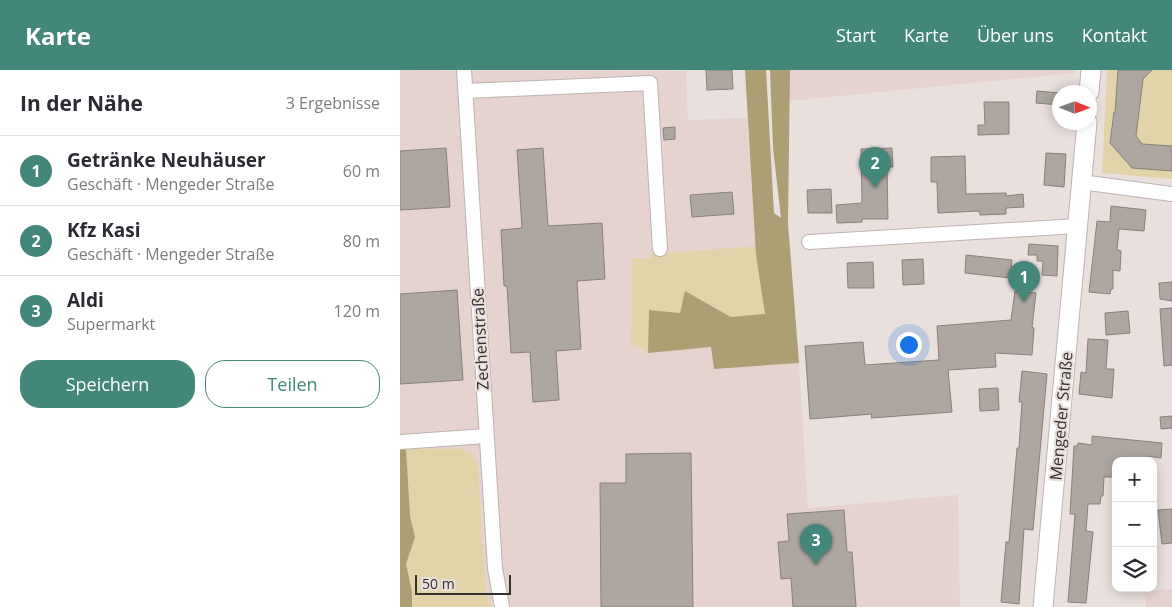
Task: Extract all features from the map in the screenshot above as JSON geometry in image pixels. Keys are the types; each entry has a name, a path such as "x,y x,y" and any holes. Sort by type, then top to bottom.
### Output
{"main road":[{"path":"1090,85 1091,70"},
{"name":"Mengeder Straße","path":"1043,607 1086,130"}],"street":[{"name":"Zechenstraße","path":"464,70 495,568 502,607"},
{"path":"466,91 650,83 660,249"},
{"path":"1081,182 1172,194"},
{"path":"809,242 1078,226"},
{"path":"400,442 486,436"}],"shaded area":[{"path":"400,70 686,71 688,120 747,118 756,246 650,254 631,344 648,353 711,347 715,369 799,363 808,508 958,495 960,607 400,607"},
{"path":"745,70 766,70 774,213 781,218 773,148 770,70 790,70 788,223 799,363 714,369 711,347 648,353 649,310 680,313 685,291 731,317 765,314 756,255"},
{"path":"790,70 1075,70 1075,73 788,101"},
{"path":"1107,70 1172,70 1172,179 1102,173"},
{"path":"756,246 765,315 731,317 698,298 680,313 649,310 648,353 631,344 632,258 650,259 650,254"},
{"path":"406,449 462,449 471,453 478,465 485,584 491,607 412,607 412,592 406,564 415,537 410,516"},
{"path":"406,449 410,516 415,537 406,564 412,592 412,607 400,607 400,450"},
{"path":"1172,589 1172,607 1146,607 1145,592 1157,592 1157,590"}],"building":[{"path":"706,70 732,70 733,89 707,90"},
{"path":"1118,70 1152,70 1143,79 1136,136 1142,144 1172,146 1172,171 1132,168 1110,143 1115,113"},
{"path":"1037,91 1052,92 1052,104 1036,103"},
{"path":"984,102 1009,102 1009,134 978,135 978,125 985,125"},
{"path":"675,127 675,139 664,140 663,128"},
{"path":"446,148 450,207 400,210 400,151"},
{"path":"543,148 548,226 602,223 605,279 577,281 581,349 556,351 559,400 533,402 530,352 511,353 507,286 504,286 501,230 522,228 517,150"},
{"path":"892,148 893,167 887,167 888,219 862,219 862,222 837,223 836,205 862,203 861,149"},
{"path":"1046,153 1066,154 1064,187 1044,185"},
{"path":"965,156 966,194 1006,193 1006,196 1023,194 1024,207 1006,208 1006,214 980,215 979,211 938,213 937,182 931,182 931,157"},
{"path":"831,189 832,213 808,213 807,190"},
{"path":"732,192 734,214 692,217 690,195"},
{"path":"1111,206 1146,210 1144,231 1119,229 1117,250 1121,251 1120,271 1113,270 1113,289 1111,289 1110,294 1089,292 1097,221 1110,222"},
{"path":"1029,244 1058,246 1057,276 1042,275 1043,261 1037,261 1037,255 1028,255"},
{"path":"966,255 1012,260 1010,278 965,273"},
{"path":"923,259 924,284 903,285 902,260"},
{"path":"873,262 874,288 848,288 847,263"},
{"path":"1172,282 1172,301 1160,299 1159,283"},
{"path":"457,290 463,380 400,384 400,294"},
{"path":"1015,291 1036,293 1032,327 1034,328 1032,355 995,353 996,367 948,370 952,412 871,418 872,414 810,419 805,346 863,342 865,365 939,360 937,326 1011,320"},
{"path":"1172,308 1172,365 1164,366 1160,309"},
{"path":"1128,311 1130,333 1106,335 1105,313"},
{"path":"1088,339 1108,340 1106,369 1114,369 1112,398 1079,394 1081,372 1086,373"},
{"path":"1022,371 1047,374 1033,530 1024,529 1019,604 1001,602 1006,542 1009,542 1017,448 1019,448 1022,402 1019,402"},
{"path":"998,388 999,410 980,411 979,389"},
{"path":"1172,416 1172,428 1161,429 1160,417"},
{"path":"1092,436 1162,443 1161,458 1148,456 1112,457 1112,477 1104,477 1103,496 1101,496 1100,504 1088,504 1086,531 1093,532 1086,603 1068,602 1075,514 1070,514 1074,446 1077,446 1078,443 1092,445"},
{"path":"691,453 693,607 601,607 600,483 626,483 626,454"},
{"path":"1172,509 1172,543 1162,544 1158,510"},
{"path":"844,510 847,552 852,552 856,607 793,607 791,578 781,579 778,542 789,541 787,514"}],"place":[{"name":"Kfz Kasi","path":"875,188"},
{"name":"Getränke Neuhäuser","path":"1024,302"},
{"name":"Aldi","path":"816,565"}]}
